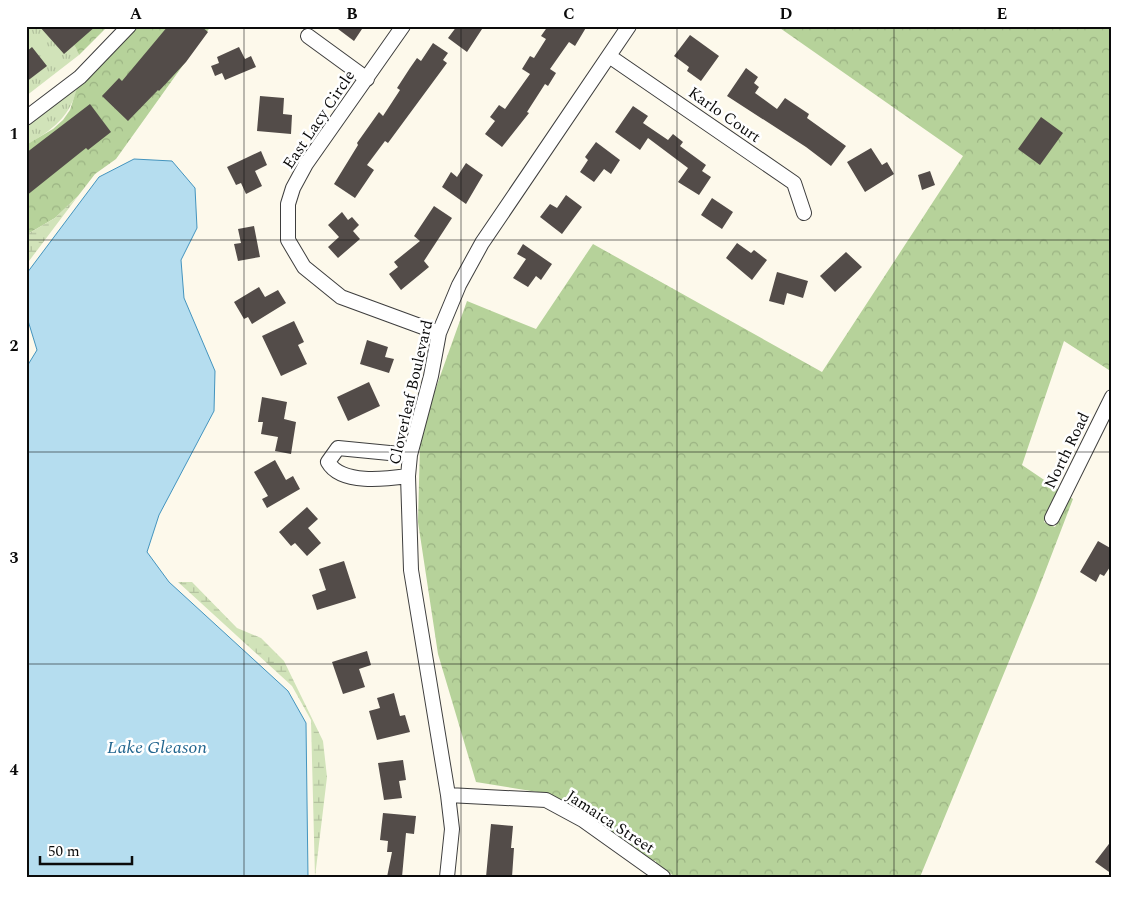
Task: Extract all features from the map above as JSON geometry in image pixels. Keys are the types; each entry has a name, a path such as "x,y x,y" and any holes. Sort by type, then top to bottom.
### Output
{"street":[{"path":"26,118 80,77 129,26"},
{"name":"East Lacy Circle","path":"403,26 306,164 293,188 288,204 288,240 304,267 340,297 439,333"},
{"name":"Cloverleaf Boulevard","path":"447,877 452,830 448,795 411,570 408,476 410,455 429,385 439,333 459,285 482,243 629,26"},
{"path":"308,36 366,79"},
{"name":"Karlo Court","path":"609,56 794,183 804,213"},
{"name":"North Road","path":"1052,518 1112,397"},
{"path":"408,476 388,478 350,476 332,469 328,462 338,448 410,455"},
{"name":"Jamaica Street","path":"448,795 546,800 583,820 647,872 663,877"}],"green space":[{"path":"26,26 58,33 71,41 79,55 26,96"},
{"path":"29,26 108,26 79,55 76,47 65,37 52,31"},
{"path":"125,26 211,26 116,159 95,174 78,196 55,218 26,235 26,145 53,129 63,120 70,110 78,85"},
{"path":"777,26 1112,26 1112,372 1064,341 1022,465 1059,490 1044,522 1055,527 1070,497 1073,499 1035,598 920,877 675,877 656,863 656,861 651,860 587,814 550,794 476,782 438,654 418,522 420,445 433,396 467,301 536,329 593,244 822,372 963,156"},
{"path":"78,85 71,105 60,121 45,134 26,145 26,112"},
{"path":"78,196 26,265 26,235 55,218"},
{"path":"178,582 192,582 237,628 261,638 284,661 323,741 327,777 315,877 311,720 292,686"}],"water":[{"name":"Lake Gleason","path":"134,159 172,161 195,188 197,228 181,260 184,298 215,371 214,411 159,515 147,552 169,582 288,691 306,723 308,877 26,877 26,368 37,350 26,314 27,273 99,177"}],"building":[{"path":"39,26 96,26 64,54"},
{"path":"168,26 201,26 208,32 186,62 128,121 102,96 119,78 122,81"},
{"path":"334,26 364,26 354,41"},
{"path":"457,26 484,26 467,52 448,38"},
{"path":"548,26 587,26 575,46 569,42 550,69 556,73 548,86 545,84 527,112 529,113 502,147 485,134 495,121 490,117 499,105 505,109 530,74 522,69 530,56 534,58 546,39 541,36"},
{"path":"690,35 719,56 701,81 687,71 689,67 674,56"},
{"path":"433,43 448,53 443,60 447,63 388,143 385,141 367,165 374,170 355,198 334,184 358,145 357,143 379,112 383,116 400,90 397,88 410,68 417,58 421,61"},
{"path":"32,47 47,66 26,82 26,52"},
{"path":"239,47 245,59 251,56 256,67 225,80 222,73 215,76 211,66 219,63 217,57"},
{"path":"746,68 758,77 754,83 759,87 755,93 777,109 785,98 809,114 807,118 846,146 831,166 806,147 727,96"},
{"path":"260,96 284,98 283,114 292,115 291,134 257,131"},
{"path":"90,104 111,132 88,150 86,148 26,196 26,153"},
{"path":"633,106 648,116 643,123 668,140 673,134 683,142 680,146 706,165 702,171 711,177 699,195 678,182 688,168 648,138 640,150 615,132"},
{"path":"1041,117 1063,133 1040,165 1018,149"},
{"path":"596,142 620,160 611,174 604,169 594,182 580,172 588,160 585,157"},
{"path":"871,148 882,165 887,162 894,174 865,192 847,162"},
{"path":"261,151 267,165 255,171 262,186 246,194 241,183 236,185 227,167"},
{"path":"466,163 483,175 466,204 442,187 451,172 457,177"},
{"path":"930,171 935,185 922,190 918,175"},
{"path":"566,195 582,207 562,234 540,217 550,204 557,208"},
{"path":"712,198 733,212 722,229 701,215"},
{"path":"434,206 452,218 424,261 429,267 401,290 389,274 398,267 394,262 420,241 414,236"},
{"path":"342,212 348,220 352,217 359,225 353,231 360,239 338,258 328,247 339,237 328,225"},
{"path":"254,226 260,257 238,261 234,244 241,243 238,229"},
{"path":"737,243 751,253 754,250 767,260 752,280 726,258"},
{"path":"523,244 552,264 541,280 536,276 528,287 513,278 526,259 517,254"},
{"path":"846,252 862,267 835,292 820,276"},
{"path":"777,272 808,281 803,298 787,293 784,305 769,301"},
{"path":"259,287 265,297 278,290 286,303 252,324 248,317 244,319 234,302"},
{"path":"294,321 304,342 298,345 307,364 281,376 262,336"},
{"path":"367,340 388,347 385,357 394,359 389,373 360,364"},
{"path":"369,382 380,406 348,421 337,397"},
{"path":"262,397 287,402 284,419 296,422 291,454 275,451 278,437 261,434 263,422 258,422"},
{"path":"275,460 286,480 293,476 300,489 267,508 262,499 268,496 254,472"},
{"path":"307,507 318,519 308,528 321,543 307,556 295,543 291,546 279,532"},
{"path":"1098,541 1112,549 1112,564 1104,576 1100,574 1096,582 1080,572"},
{"path":"344,561 356,598 317,610 312,595 326,590 319,569"},
{"path":"367,651 371,665 359,669 365,687 343,694 332,662"},
{"path":"394,693 400,716 405,715 410,732 377,740 369,711 380,708 377,698"},
{"path":"403,760 406,780 399,781 402,798 384,800 378,763"},
{"path":"383,813 416,816 414,834 406,833 402,877 387,877 392,852 387,852 388,841 380,840"},
{"path":"491,824 513,826 511,848 514,848 512,877 486,877"},
{"path":"1112,840 1112,874 1095,862"}]}
